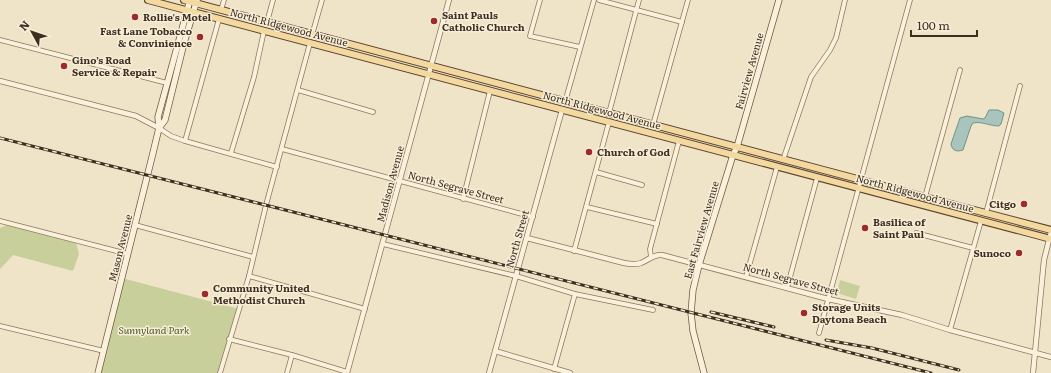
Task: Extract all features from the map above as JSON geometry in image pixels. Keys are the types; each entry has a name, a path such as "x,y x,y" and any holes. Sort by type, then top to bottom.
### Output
{"main road":[{"name":"North Ridgewood Avenue","path":"148,0 858,189 981,221 1051,235"},
{"name":"Fairview Avenue","path":"737,147 779,0"},
{"name":"North Ridgewood Avenue","path":"191,1 312,35 986,213 1051,235"},
{"name":"Mason Avenue","path":"159,128 165,120 191,1"},
{"name":"Mason Avenue","path":"98,373 159,128 158,118 167,83 190,11"},
{"path":"641,131 653,125"},
{"name":"East Fairview Avenue","path":"704,373 693,331 693,290 699,264 733,155 737,147"}],"street":[{"path":"221,10 224,0"},
{"path":"266,22 273,0"},
{"path":"312,35 322,0"},
{"name":"Madison Avenue","path":"347,372 449,0"},
{"path":"540,0 530,36 580,47"},
{"path":"565,102 594,0"},
{"path":"599,0 682,22"},
{"path":"609,113 639,0"},
{"path":"653,125 688,0"},
{"path":"783,160 811,77 830,50 836,38 845,0"},
{"path":"819,333 910,0"},
{"path":"185,140 219,19"},
{"path":"231,153 254,77 264,31"},
{"path":"0,40 167,83"},
{"path":"220,373 249,276 310,43"},
{"path":"925,197 960,70"},
{"path":"0,81 136,116 171,136 277,167"},
{"path":"986,213 1020,86"},
{"path":"298,90 373,112"},
{"path":"463,199 490,91"},
{"name":"North Street","path":"489,373 562,110"},
{"path":"574,250 610,122"},
{"path":"651,257 650,249 679,141"},
{"name":"North Segrave Street","path":"282,149 533,217"},
{"path":"746,277 776,167"},
{"path":"596,172 642,185"},
{"path":"787,288 817,178"},
{"path":"587,207 657,224"},
{"path":"0,221 128,254"},
{"path":"950,330 981,221"},
{"path":"136,225 253,257"},
{"path":"916,232 974,248"},
{"path":"1033,373 1044,260 1051,235"},
{"name":"North Segrave Street","path":"527,238 633,265 641,263 657,254 662,255 787,288 902,315 950,330 1051,356"},
{"path":"383,244 516,276 575,294 653,310"},
{"path":"249,276 365,309"},
{"path":"554,369 575,294"},
{"path":"0,326 104,352"},
{"path":"229,339 292,355 347,372"},
{"path":"495,351 570,373"},
{"path":"286,373 292,355"}],"green space":[{"path":"7,225 76,243 79,254 73,271 13,255 0,269 0,228"},
{"name":"Sunnyland Park","path":"122,278 239,309 220,373 98,373"},
{"path":"840,280 860,286 856,299 837,293"}],"water":[{"path":"989,110 998,110 1004,113 1001,124 999,126 973,123 963,150 954,150 951,144 960,118 967,116 983,119"}],"railway":[{"path":"0,138 931,373"},
{"path":"711,312 774,327"},
{"path":"826,340 872,348 959,370"}],"place":[{"name":"Rollie's Motel","path":"135,17"},
{"name":"Saint Pauls Catholic Church","path":"434,21"},
{"name":"Fast Lane Tobacco & Convinience","path":"200,37"},
{"name":"Gino’s Road Service & Repair","path":"64,66"},
{"name":"Church of God","path":"589,152"},
{"name":"Citgo","path":"1024,204"},
{"name":"Basilica of Saint Paul","path":"865,228"},
{"name":"Sunoco","path":"1019,253"},
{"name":"Community United Methodist Church","path":"205,294"},
{"name":"Storage Units Daytona Beach","path":"804,313"}]}
